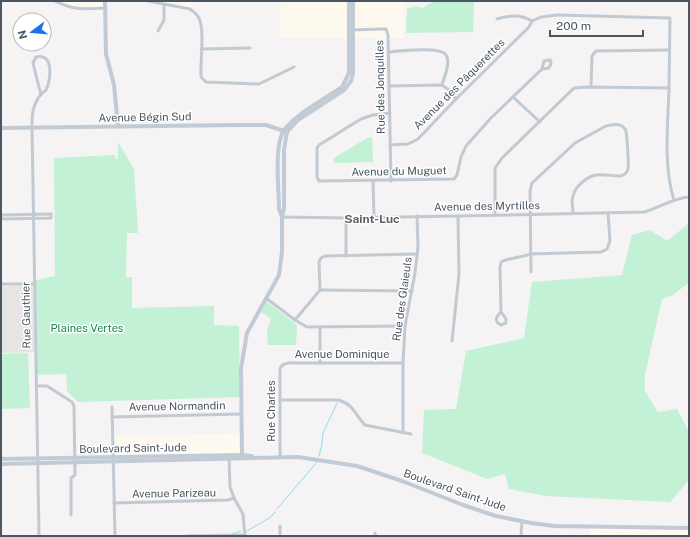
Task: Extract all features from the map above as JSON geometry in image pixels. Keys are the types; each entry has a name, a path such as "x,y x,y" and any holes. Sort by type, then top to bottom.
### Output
{"street":[{"path":"55,1 77,9 105,8"},
{"path":"105,1 106,54 114,85 118,126"},
{"path":"148,1 190,10 195,12 199,17 201,26 201,76 206,82 259,84 294,67"},
{"path":"349,1 351,30"},
{"path":"242,457 241,368 247,333 279,275 282,252 282,217 279,209 278,150 285,132 296,118 342,87 345,83 349,73 353,1"},
{"path":"158,31 164,20 164,5"},
{"path":"497,18 515,15 522,16 532,21 541,17 562,15 670,18 668,169 670,187 674,200"},
{"name":"Avenue des Pâquerettes","path":"390,145 408,144 418,139 529,27 532,21"},
{"name":"Rue des Jonquilles","path":"351,30 386,30 388,35 391,181"},
{"path":"201,49 250,48"},
{"path":"389,52 428,50 442,51 446,54 448,59 448,66 442,85"},
{"path":"591,87 592,56 596,51 669,50"},
{"name":"Rue Gauthier","path":"39,536 32,127 33,111 41,95 46,90 50,69 49,61 40,56 36,57 33,62 41,95"},
{"name":"Avenue du Muguet","path":"390,113 373,115 361,119 319,145 316,148 316,177 319,181 454,179 458,175 460,157 466,146 542,69"},
{"path":"389,86 442,85 449,90 456,99"},
{"path":"495,215 495,168 502,158 574,88 668,88"},
{"path":"513,97 540,122"},
{"name":"Avenue Bégin Sud","path":"1,128 266,125 285,132"},
{"path":"531,272 530,191 532,183 575,143 606,126 623,126 626,130 627,138 628,163 626,172 621,176 596,175 582,182 572,197 573,212"},
{"path":"373,181 374,217"},
{"name":"Avenue des Myrtilles","path":"282,217 346,218 573,212 644,212 674,200 689,197"},
{"path":"501,312 501,262 506,259 530,254 601,252 607,249 610,241 608,213"},
{"path":"1,215 51,214 51,218 1,219"},
{"name":"Rue des Glaieuls","path":"403,432 403,363 405,326 416,273 417,216"},
{"path":"452,341 459,274 458,216"},
{"path":"346,218 346,256"},
{"path":"295,320 320,290 319,262 321,258 325,256 417,254"},
{"path":"1,284 35,284"},
{"path":"320,290 412,291"},
{"path":"266,298 295,320 307,327 405,326"},
{"path":"320,327 320,363"},
{"name":"Avenue Dominique","path":"281,366 285,363 403,363"},
{"name":"Rue Charles","path":"280,456 281,366"},
{"path":"36,386 47,386 72,402 74,406 75,475 71,478 71,515"},
{"path":"280,400 338,400 349,405 365,425 411,434"},
{"path":"112,406 115,536"},
{"name":"Avenue Normandin","path":"112,417 242,414"},
{"name":"Boulevard Saint-Jude","path":"1,464 75,460 280,456 298,457 357,466 402,481 463,505 496,516 522,521 554,526 689,528"},
{"path":"186,536 245,535 243,514 230,487 229,457"},
{"name":"Boulevard Saint-Jude","path":"1,459 37,461"},
{"name":"Avenue Parizeau","path":"114,503 228,500 234,498"},
{"path":"521,536 522,521"},
{"path":"280,526 280,536"}],"shaded area":[{"path":"61,1 104,1 104,7 78,7"},
{"path":"154,1 191,1 191,8"},
{"path":"281,1 405,1 403,38 280,38"},
{"path":"33,285 34,352 1,353 1,286"},
{"path":"241,433 242,454 114,457 115,437"},
{"path":"590,528 689,529 689,536 589,536"}],"green space":[{"path":"434,1 474,1 473,32 406,33 407,9 415,6 423,8"},
{"path":"372,137 373,162 334,163 334,158 367,138"},
{"name":"Plaines Vertes","path":"118,142 134,169 138,233 127,233 126,277 132,277 132,308 214,306 214,325 239,326 240,397 78,402 67,391 66,374 37,375 36,280 55,276 54,158 115,155 115,159 118,158"},
{"path":"689,223 689,284 673,295 662,299 645,375 645,391 658,412 677,409 689,432 689,480 670,502 546,496 509,489 505,474 487,479 422,453 424,410 456,409 466,351 524,338 532,282 622,275 632,235 650,230 667,241"},
{"path":"267,302 297,325 296,345 268,345 267,331 271,319 261,312"},
{"path":"28,353 30,408 1,409 1,354"}],"waterway":[{"path":"319,456 323,433 337,403"},
{"path":"277,509 317,462"},
{"path":"247,531 271,517 275,512"},
{"path":"232,534 241,531"}],"district":[{"name":"Saint-Luc","path":"372,219"}]}
